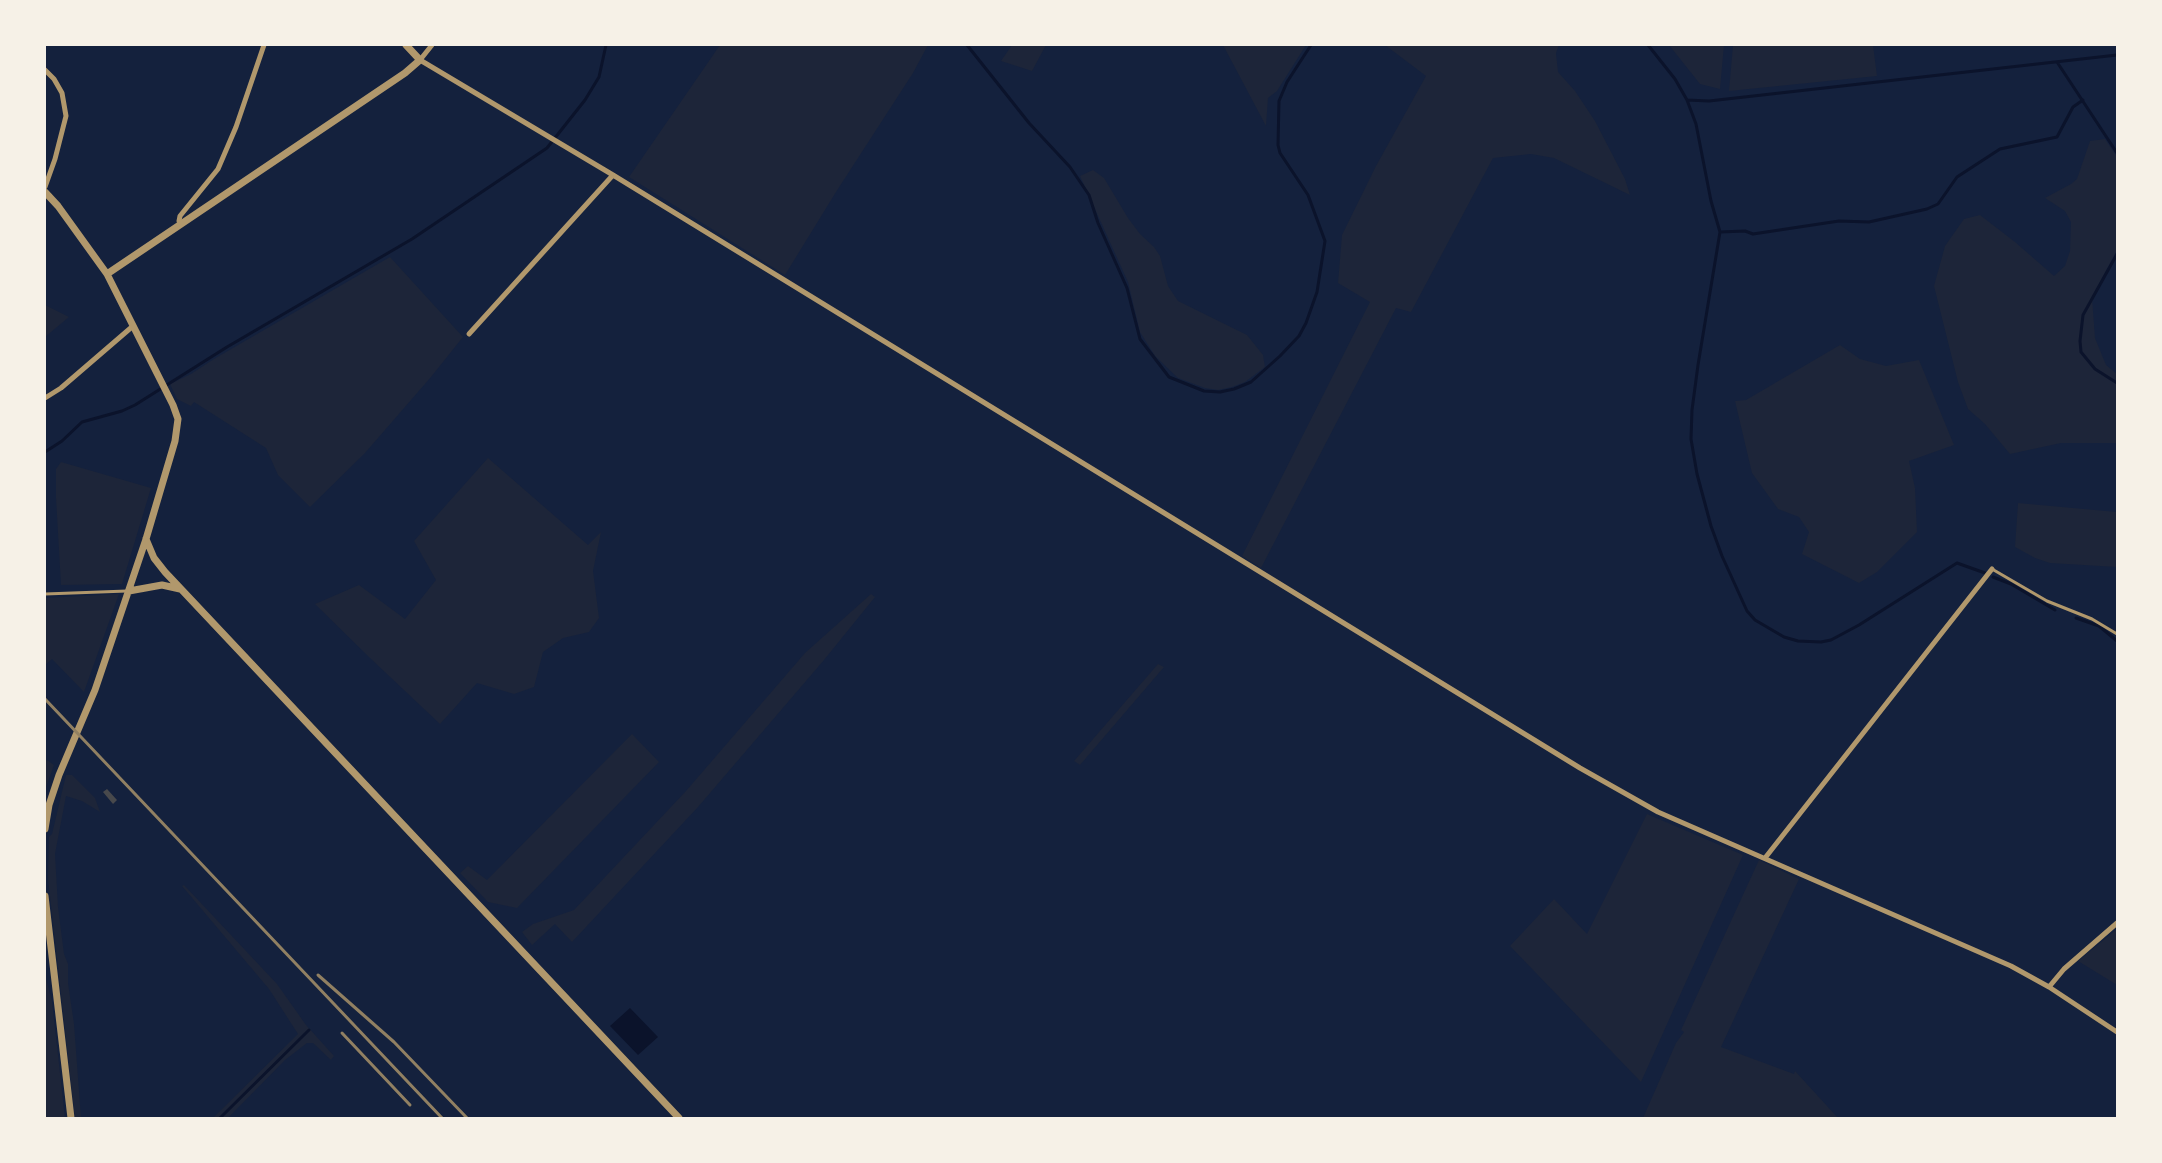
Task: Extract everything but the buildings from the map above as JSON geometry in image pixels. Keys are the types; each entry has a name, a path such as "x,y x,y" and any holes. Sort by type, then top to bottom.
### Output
{"street":[{"path":"181,224 180,216 218,169 236,127 264,45"},
{"path":"406,45 420,60 559,142 1580,768 1658,812 2011,966 2049,987 2117,1032"},
{"path":"107,274 405,73 432,45"},
{"path":"45,70 54,79 62,93 66,116 56,159 45,190 107,274 177,415 177,429 146,539 95,690 59,775 49,805 45,829"},
{"path":"469,334 613,175"},
{"path":"45,398 61,388 133,326"},
{"path":"146,539 159,566 180,589 679,1118"},
{"path":"1765,858 1992,569"},
{"path":"129,591 162,585 180,589"},
{"path":"45,896 71,1118"},
{"path":"2049,987 2064,969 2117,923"}],"lane":[{"path":"1992,569 2047,601 2092,619 2117,634"},
{"path":"45,594 129,591"}],"shaded area":[{"path":"720,45 928,45 913,73 785,275 629,177"},
{"path":"1012,45 1046,45 1032,71 1001,61"},
{"path":"1223,45 1306,45 1277,91 1268,98 1266,126"},
{"path":"1385,45 1559,45 1556,53 1558,72 1575,91 1595,121 1625,179 1630,195 1554,158 1531,154 1493,158 1411,312 1396,308 1261,568 1242,556 1370,302 1338,283 1342,235 1376,166 1426,76"},
{"path":"1669,45 1724,45 1720,89 1700,84"},
{"path":"1733,45 1873,45 1877,76 1729,91"},
{"path":"2105,139 2117,157 2117,250 2092,297 2095,338 2106,365 2117,374 2117,443 2061,443 2010,454 1985,424 1968,409 1958,382 1934,286 1945,246 1964,219 1980,215 2054,276 2065,266 2070,251 2071,222 2065,211 2045,198 2077,179 2090,141"},
{"path":"1093,170 1104,178 1128,218 1160,256 1168,286 1178,301 1247,335 1263,355 1265,367 1245,382 1218,390 1205,388 1178,378 1155,356 1140,332 1128,282 1080,176"},
{"path":"390,257 463,337 365,453 310,507 278,475 266,448 194,402 191,406 177,399 170,384 191,374"},
{"path":"45,305 69,317 45,337"},
{"path":"1840,345 1860,359 1886,366 1919,360 1954,445 1909,461 1915,488 1917,532 1877,572 1859,583 1802,554 1809,532 1799,517 1778,509 1752,473 1735,401 1746,400"},
{"path":"488,458 588,545 601,532 593,571 599,618 589,632 563,638 543,652 534,687 514,694 477,683 440,724 315,604 359,585 405,619 436,580 414,541"},
{"path":"61,462 151,488 122,584 61,585 56,469"},
{"path":"2018,503 2117,512 2117,567 2050,563 2015,547"},
{"path":"119,594 84,692 52,659 45,665 45,598"},
{"path":"871,594 875,597 824,660 698,807 572,942 555,924 532,945 522,932 533,924 574,910 686,791 805,653"},
{"path":"1158,664 1164,667 1080,765 1074,761"},
{"path":"632,734 659,762 517,908 488,902 460,873 468,866 487,880"},
{"path":"45,761 54,765 45,790"},
{"path":"66,775 72,775 95,798 100,812 82,801 66,796 55,854 58,907 64,954 68,964 68,983 74,1024 81,1118 75,1118 48,879 49,837 52,834"},
{"path":"1647,814 1743,855 1641,1082 1510,946 1554,899 1587,934"},
{"path":"1759,860 1799,879 1721,1047 1794,1074 1795,1071 1838,1118 1643,1118 1676,1043 1684,1032 1681,1030"},
{"path":"184,885 277,984 306,1025 334,1056 331,1060 313,1043 307,1043 285,1060 228,1118 213,1118 298,1034 269,989 182,886"},
{"path":"2117,929 2117,985 2078,961"},
{"path":"45,975 52,1001 65,1118 45,1118"},
{"path":"630,1008 658,1037 638,1055 610,1026"}],"waterway":[{"path":"45,452 62,441 82,422 135,405 227,347 412,239 547,148 585,100 599,77 606,45"},
{"path":"967,45 1029,123 1070,167 1089,195 1098,223 1127,288 1140,339 1169,377 1204,391 1220,392 1251,382 1280,356 1299,336 1317,292 1325,241 1308,195 1280,153 1278,145 1279,101 1287,82 1311,45"},
{"path":"1648,45 1675,79 1687,100 1709,101 2117,55"},
{"path":"2057,62 2117,153"},
{"path":"1687,100 1696,124 1711,201 1720,232 1698,365 1691,439 1697,474 1711,526 1747,611 1755,620 1784,637 1798,641 1821,642 1831,640 1859,625 1957,563 1985,573"},
{"path":"1720,232 1745,231 1753,234 1839,221 1869,222 1927,209 1938,204 1957,177 2000,149 2057,137 2073,107 2083,100"},
{"path":"2117,254 2083,315 2080,341 2081,352 2095,369 2117,383"},
{"path":"1993,577 2011,584 2055,610"},
{"path":"2076,618 2099,626 2117,641"},
{"path":"220,1118 309,1030"}],"railway":[{"path":"45,699 442,1118"},
{"path":"318,975 394,1042 467,1118"},
{"path":"342,1033 410,1105"}]}
